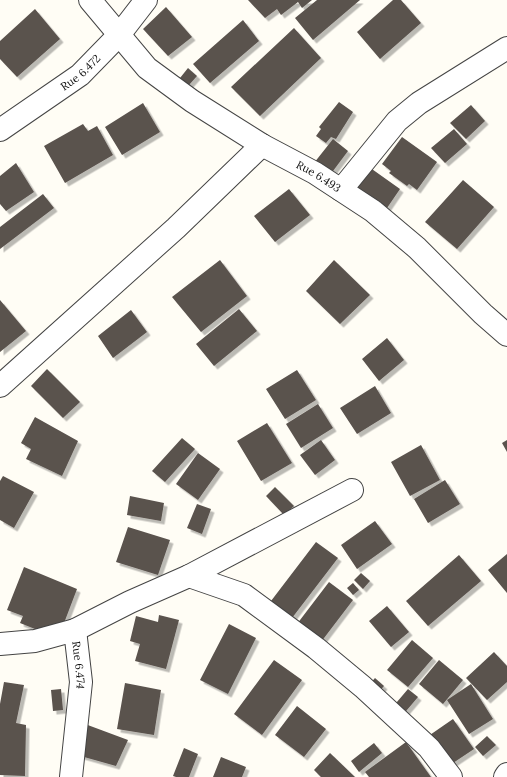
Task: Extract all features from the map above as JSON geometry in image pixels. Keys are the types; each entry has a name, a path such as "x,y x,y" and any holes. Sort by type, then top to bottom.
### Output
{"street":[{"name":"Rue 6.493","path":"90,0 147,68 192,101 262,145 316,173 373,211 417,248 482,314 507,335"},
{"name":"Rue 6.472","path":"0,130 80,75 119,35 146,0"},
{"path":"341,190 397,121 419,102 507,48"},
{"path":"0,386 176,228 262,145"},
{"path":"75,630 130,602 189,576 352,490"},
{"path":"189,576 244,596 316,648 363,686 429,748 451,777"},
{"name":"Rue 6.474","path":"0,644 35,641 75,630 80,682 71,777"}],"building":[{"path":"248,0 312,0 302,8 298,2 281,15 277,9 265,18"},
{"path":"317,0 360,0 313,40 295,18"},
{"path":"393,0 401,0 421,23 380,59 357,32"},
{"path":"166,7 192,37 168,56 143,29"},
{"path":"35,9 60,39 17,77 0,59 0,41"},
{"path":"243,20 259,41 210,83 193,64"},
{"path":"294,28 321,58 260,116 231,87"},
{"path":"188,68 197,76 189,85 180,78"},
{"path":"339,102 353,112 336,139 331,137 326,143 316,136 321,129 319,127"},
{"path":"143,103 160,132 122,155 105,127"},
{"path":"471,105 485,121 466,139 450,123"},
{"path":"83,124 88,131 97,126 113,155 65,183 44,146"},
{"path":"454,129 467,144 445,163 431,148"},
{"path":"402,137 437,162 417,190 409,184 407,186 389,173 391,171 382,164"},
{"path":"333,139 348,151 330,175 314,163"},
{"path":"16,163 34,192 6,211 0,204 0,176"},
{"path":"369,167 400,189 387,208 355,186"},
{"path":"463,180 494,207 457,249 425,222"},
{"path":"289,189 310,215 275,242 254,216"},
{"path":"43,194 54,208 0,249 0,227"},
{"path":"220,260 247,296 201,332 172,297"},
{"path":"334,260 370,295 340,324 306,291"},
{"path":"0,300 26,331 0,352"},
{"path":"239,309 257,331 214,366 196,344"},
{"path":"131,310 147,332 113,358 98,336"},
{"path":"387,338 404,360 379,381 362,359"},
{"path":"47,369 80,402 63,418 31,386"},
{"path":"297,370 316,400 285,419 266,389"},
{"path":"375,386 391,413 357,434 340,408"},
{"path":"318,404 333,428 301,448 286,424"},
{"path":"35,417 78,441 62,476 26,459 31,449 21,443"},
{"path":"267,423 292,463 261,481 237,441"},
{"path":"182,438 195,449 165,482 152,471"},
{"path":"321,440 335,460 315,475 300,455"},
{"path":"507,440 507,452 502,443"},
{"path":"421,445 440,480 410,496 391,462"},
{"path":"198,453 220,469 198,500 176,484"},
{"path":"3,476 34,492 14,528 0,520 0,481"},
{"path":"445,480 460,504 428,523 414,499"},
{"path":"275,487 294,506 284,515 266,496"},
{"path":"130,496 164,503 161,521 127,515"},
{"path":"197,504 211,509 202,534 187,528"},
{"path":"375,521 392,544 357,569 341,545"},
{"path":"128,527 170,540 158,575 116,562"},
{"path":"316,542 338,558 292,618 271,601"},
{"path":"507,554 507,593 488,570"},
{"path":"459,555 481,581 428,626 406,601"},
{"path":"24,567 77,589 61,631 45,633 20,623 23,616 7,610"},
{"path":"361,573 370,581 363,589 354,580"},
{"path":"329,582 353,600 321,642 297,624"},
{"path":"353,583 359,590 353,595 347,588"},
{"path":"387,606 409,632 391,647 369,621"},
{"path":"159,615 179,620 166,669 135,661 140,644 130,641 136,616 158,622"},
{"path":"229,624 256,638 228,694 200,680"},
{"path":"412,640 433,658 408,687 387,670"},
{"path":"494,652 507,666 507,682 487,700 466,678"},
{"path":"274,660 302,680 262,735 234,714"},
{"path":"439,660 463,680 443,704 419,684"},
{"path":"375,678 384,686 376,695 367,687"},
{"path":"4,682 24,685 16,723 26,725 25,776 0,775 0,704"},
{"path":"125,683 161,690 154,735 117,729"},
{"path":"471,684 493,719 469,734 447,700"},
{"path":"61,689 63,710 53,711 51,690"},
{"path":"408,689 418,697 401,717 391,709"},
{"path":"297,706 326,729 304,757 275,735"},
{"path":"453,719 474,749 447,767 427,737"},
{"path":"85,724 128,740 116,766 77,755"},
{"path":"487,736 496,745 483,756 475,747"},
{"path":"406,742 431,777 369,777 365,772"},
{"path":"374,743 382,753 359,772 351,761"},
{"path":"184,748 198,754 189,777 173,776"},
{"path":"330,753 355,777 321,777 314,770"},
{"path":"221,757 246,767 242,777 213,777"}]}
